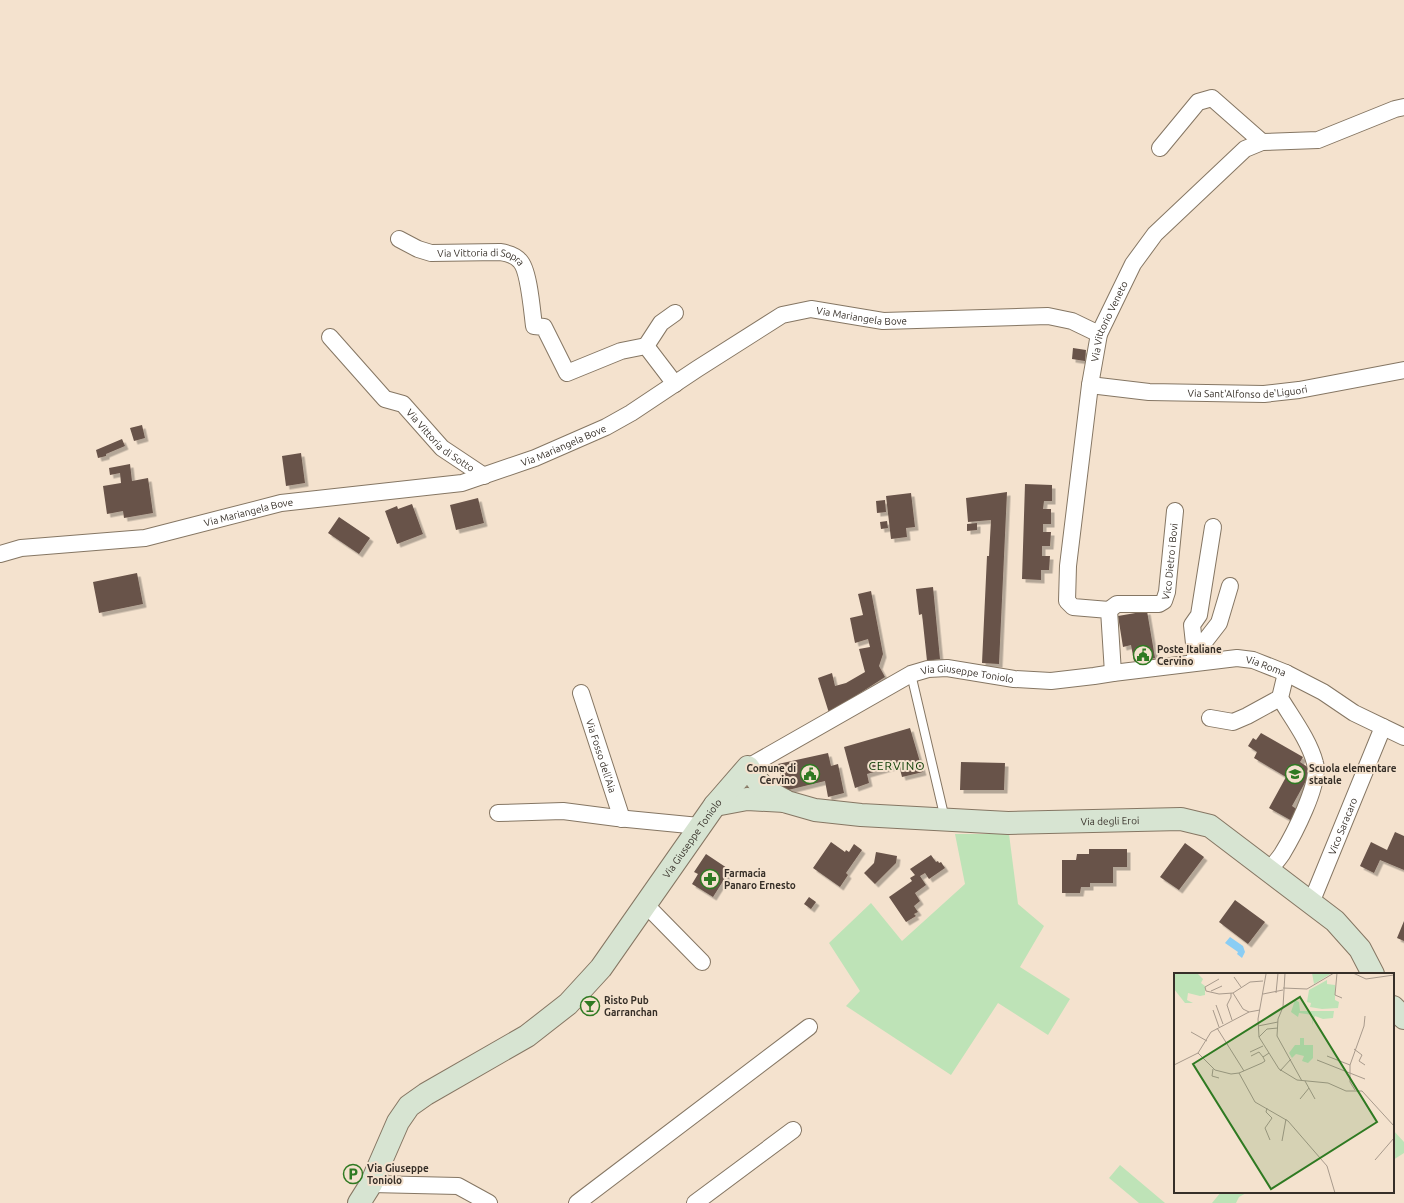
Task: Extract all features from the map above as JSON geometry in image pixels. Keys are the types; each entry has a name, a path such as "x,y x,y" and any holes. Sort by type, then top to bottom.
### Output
{"street":[{"path":"1160,148 1198,102 1212,98 1262,142"},
{"name":"Via Vittorio Veneto","path":"1109,610 1073,607 1068,601 1068,566 1090,385 1099,334 1133,264 1155,234 1245,149 1262,142 1318,140 1395,109 1404,107"},
{"name":"Via Vittoria di Sopra","path":"399,239 426,252 500,252 511,254 520,261 526,271 534,326 544,327 567,373 621,351 646,346"},
{"name":"Via Mariangela Bove","path":"0,554 21,548 144,538 281,502 462,483 535,458 606,427 631,413 782,315 811,309 883,321 1048,316 1072,321 1099,334"},
{"path":"675,384 646,346 661,323 676,313"},
{"name":"Via Vittoria di Sotto","path":"330,337 385,399 403,404 442,448 484,476"},
{"name":"Via Sant'Alfonso de'Liguori","path":"1090,385 1149,392 1264,394 1299,390 1404,370"},
{"name":"Vico Dietro i Bovi","path":"1109,610 1117,604 1159,604 1164,600 1167,592 1175,511"},
{"path":"1195,658 1192,625 1199,615 1213,527"},
{"path":"1195,658 1219,623 1230,586"},
{"path":"1109,610 1112,673"},
{"name":"Via Roma","path":"1112,673 1195,658 1237,658 1253,660 1286,673 1324,692 1354,713 1404,737"},
{"name":"Via Giuseppe Toniolo","path":"359,1203 372,1184 398,1122 409,1106 426,1094 527,1036 568,1004 601,968 715,804 748,767 910,674 928,669 947,668 1014,679 1051,681 1112,673"},
{"path":"1269,871 1281,854 1303,814 1316,777 1316,764 1309,746 1280,698 1286,673"},
{"name":"Via Fosso dell'Aia","path":"581,693 622,819"},
{"path":"1210,718 1233,722 1248,716 1280,698"},
{"name":"Vico Saracaro","path":"1311,903 1383,727"},
{"name":"Via degli Eroi","path":"748,767 767,791 787,802 815,810 861,815 1008,823 1181,819 1210,826 1335,921 1360,949 1372,973"},
{"name":"Via degli Eroi","path":"715,804 747,800 787,802"},
{"path":"498,813 563,811 622,819 699,826"},
{"path":"645,904 702,962"},
{"path":"1394,1007 1404,1018"},
{"path":"577,1203 809,1027"},
{"path":"695,1203 793,1130"},
{"path":"372,1184 458,1186 489,1203"}],"lane":[{"path":"910,674 946,820"}],"green space":[{"path":"955,834 1009,834 1018,904 1044,926 1020,967 1070,999 1048,1035 998,1003 951,1075 846,1006 860,991 829,943 871,903 902,941 965,884"},
{"path":"1394,1131 1404,1142 1404,1153 1394,1159"},
{"path":"1120,1165 1165,1203 1139,1203 1109,1178"},
{"path":"1220,1193 1246,1193 1239,1197 1236,1203 1212,1203"}],"water":[{"path":"1230,937 1243,946 1245,952 1242,958 1237,954 1238,952 1225,943"}],"building":[{"path":"1073,348 1086,350 1085,361 1072,359"},
{"path":"142,425 145,438 134,441 130,428"},
{"path":"122,439 125,446 106,454 106,456 98,458 96,450"},
{"path":"301,453 305,483 286,486 282,456"},
{"path":"130,464 132,481 148,478 153,513 124,518 123,511 107,514 103,486 121,483 120,473 110,475 109,468"},
{"path":"1025,484 1052,485 1052,501 1044,501 1043,509 1051,509 1051,524 1043,524 1043,532 1051,532 1050,546 1042,546 1042,556 1050,556 1049,570 1041,570 1041,580 1022,579"},
{"path":"1007,492 999,664 982,663 987,556 989,556 991,520 968,522 966,498"},
{"path":"911,493 915,527 906,528 907,537 891,539 886,496"},
{"path":"478,498 484,523 456,530 450,505"},
{"path":"885,500 886,512 877,513 876,501"},
{"path":"412,504 423,534 397,544 385,511 397,506 398,509"},
{"path":"339,517 370,538 359,554 328,533"},
{"path":"887,521 888,528 881,529 880,522"},
{"path":"977,523 977,530 967,531 967,524"},
{"path":"137,573 143,604 99,613 93,582"},
{"path":"933,587 940,659 927,661 922,614 919,615 916,589"},
{"path":"871,591 883,654 879,666 885,677 829,713 818,678 832,673 835,686 846,683 865,672 859,649 870,647 868,639 855,643 850,618 863,615 858,594"},
{"path":"1147,611 1155,658 1134,661 1131,645 1123,647 1118,616"},
{"path":"910,728 923,772 902,777 899,765 867,774 869,783 855,788 844,747"},
{"name":"Scuola elementare statale","path":"1261,733 1303,757 1300,762 1312,770 1292,806 1298,810 1292,821 1269,808 1286,777 1254,758 1257,752 1248,746 1253,738 1256,740"},
{"name":"Comune di Cervino","path":"828,753 831,766 838,764 844,793 828,797 825,781 784,791 778,764"},
{"path":"961,762 1005,763 1004,790 960,790"},
{"path":"1395,832 1404,836 1404,870 1380,860 1374,873 1360,866 1371,842 1387,850"},
{"path":"831,842 845,852 846,850 849,852 854,844 862,850 846,873 848,875 840,887 813,868"},
{"path":"1185,843 1204,857 1179,890 1160,877"},
{"path":"1089,849 1127,849 1127,867 1113,867 1113,883 1090,883 1090,887 1081,887 1080,893 1062,893 1062,860 1076,860 1077,854 1089,854"},
{"path":"876,852 897,856 896,863 875,884 864,873 874,863"},
{"name":"Farmacia Panaro Ernesto","path":"706,854 730,870 713,897 692,884 698,874 694,872"},
{"path":"931,855 936,862 941,862 945,868 929,879 925,873 920,876 926,885 915,893 920,901 914,906 918,912 914,914 916,916 906,922 889,897 912,881 910,878 915,875 910,869"},
{"path":"809,897 816,902 811,909 804,904"},
{"path":"1235,900 1265,922 1248,944 1219,922"},
{"path":"1404,921 1404,941 1397,938"}],"place":[{"name":"Poste Italiane Cervino","path":"1143,655"},
{"name":"Comune di Cervino","path":"810,774"},
{"name":"Scuola elementare statale","path":"1295,774"},
{"name":"Farmacia Panaro Ernesto","path":"710,879"},
{"name":"Risto Pub Garranchan","path":"590,1006"},
{"name":"Via Giuseppe Toniolo","path":"353,1174"}],"district":[{"name":"CERVINO","path":"897,766"}]}
